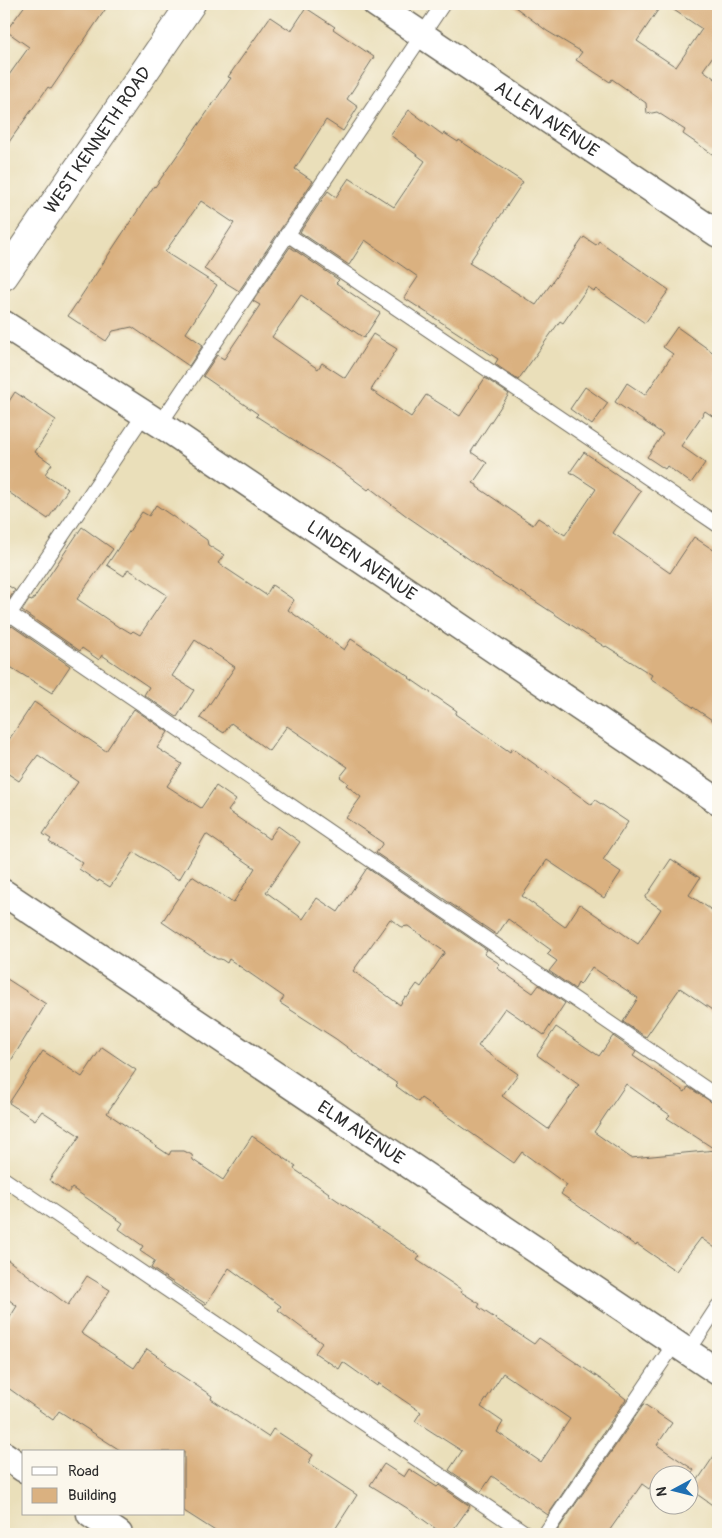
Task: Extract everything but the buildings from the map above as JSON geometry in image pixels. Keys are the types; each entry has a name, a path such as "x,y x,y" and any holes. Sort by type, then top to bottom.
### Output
{"street":[{"name":"WEST KENNETH ROAD","path":"4,276 191,4"},
{"name":"ALLEN AVENUE","path":"376,4 718,234"},
{"name":"LINDEN AVENUE","path":"4,324 152,418 718,800"},
{"name":"ELM AVENUE","path":"4,893 718,1372"},
{"path":"4,1455 22,1468"},
{"path":"93,1516 119,1534"}],"lane":[{"path":"442,4 287,234 7,618 718,1097"},
{"path":"287,234 718,525"},
{"path":"4,1179 527,1534"},
{"path":"546,1534 682,1347 718,1306"}]}
